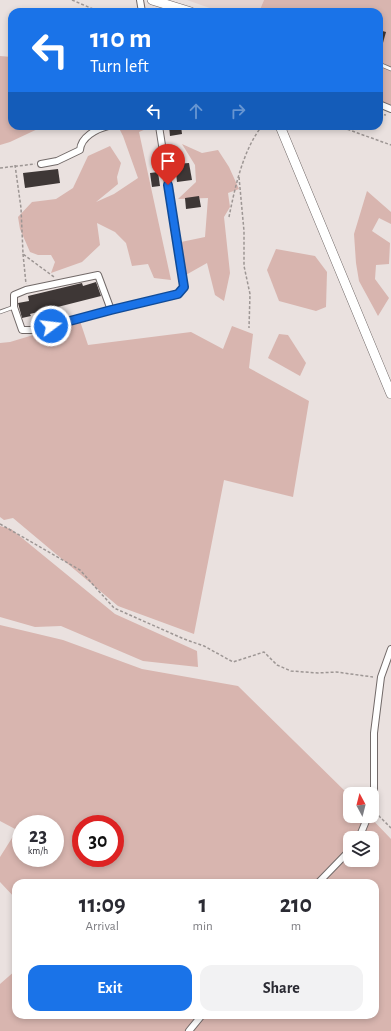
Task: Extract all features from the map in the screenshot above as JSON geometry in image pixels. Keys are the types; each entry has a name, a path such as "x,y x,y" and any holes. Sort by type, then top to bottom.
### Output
{"street":[{"path":"152,0 178,8"},
{"path":"41,164 57,161 80,150 80,145 93,131 96,130"},
{"path":"111,310 98,275 26,290 14,295 14,307 22,330 36,330 178,294 184,287 160,130"},
{"path":"282,130 391,394"},
{"path":"374,787 374,733 380,677 391,649"},
{"path":"322,879 343,857"},
{"path":"189,1031 199,1019"}],"lane":[{"path":"0,312 14,307"}],"path":[{"path":"72,0 91,8"},
{"path":"229,217 234,189 255,135 259,130"},
{"path":"349,130 391,145"},
{"path":"0,168 15,165 41,164"},
{"path":"15,165 21,208 26,290"},
{"path":"239,177 244,231 244,266 250,294 249,328"},
{"path":"23,254 61,282"},
{"path":"0,524 80,570 114,608 184,639 204,646 233,662 264,652 277,665 291,671 318,673 336,672 380,677"},
{"path":"379,815 391,828"}],"shaded area":[{"path":"187,0 264,0 261,8 210,8"},
{"path":"264,0 391,0 391,105 383,102 383,8 261,8"},
{"path":"0,56 8,57 8,130 36,130 0,145"},
{"path":"120,130 144,130 139,132 171,280 154,278 148,264 132,266 126,243 115,232 97,223 100,245 82,262 51,273 55,262 51,255 38,255 30,252 20,229 18,217 32,202 56,199 73,188 88,156 110,146 121,163 117,177 118,184 96,202 114,194 138,178"},
{"path":"182,144 202,153 218,150 229,167 239,189 228,193 230,207 224,217 230,273 224,301 215,295 207,263 184,276 181,242 205,237 208,198 178,199 196,182 195,165"},
{"path":"367,191 391,212 391,224 379,218 372,231 390,243 389,264 376,265 375,279 389,298 378,316 359,281 356,263 354,234"},
{"path":"276,249 315,256 327,272 326,307 316,311 279,301 267,270"},
{"path":"80,321 88,345 191,332 223,349 232,326 253,334 249,368 309,401 293,497 224,480 194,634 118,606 13,518 4,520 0,517 0,343 10,342"},
{"path":"279,334 288,335 306,363 300,376 268,358"},
{"path":"0,526 11,529 115,614 197,651 198,667 143,661 61,626 35,627 0,617"},
{"path":"0,625 63,640 142,669 238,686 343,789 343,823 376,823 391,839 391,1031 0,1031 0,984 12,974 12,1019 379,1019 379,879 12,879 12,895 0,882 0,857 12,838 12,867 64,867 64,815 12,815 12,827 0,821"}],"building":[{"path":"383,31 386,32 383,43"},
{"path":"169,130 182,130 182,134 170,136"},
{"path":"189,163 192,180 177,182 175,164"},
{"path":"58,169 60,183 25,188 23,173"},
{"path":"158,172 160,186 152,187 150,173"},
{"path":"199,196 201,207 186,209 185,198"},
{"path":"96,282 101,296 30,314 31,316 22,318 18,303 29,301 28,296 82,283 83,286"}],"route":[{"path":"51,326 178,294 184,287 168,185"}]}
